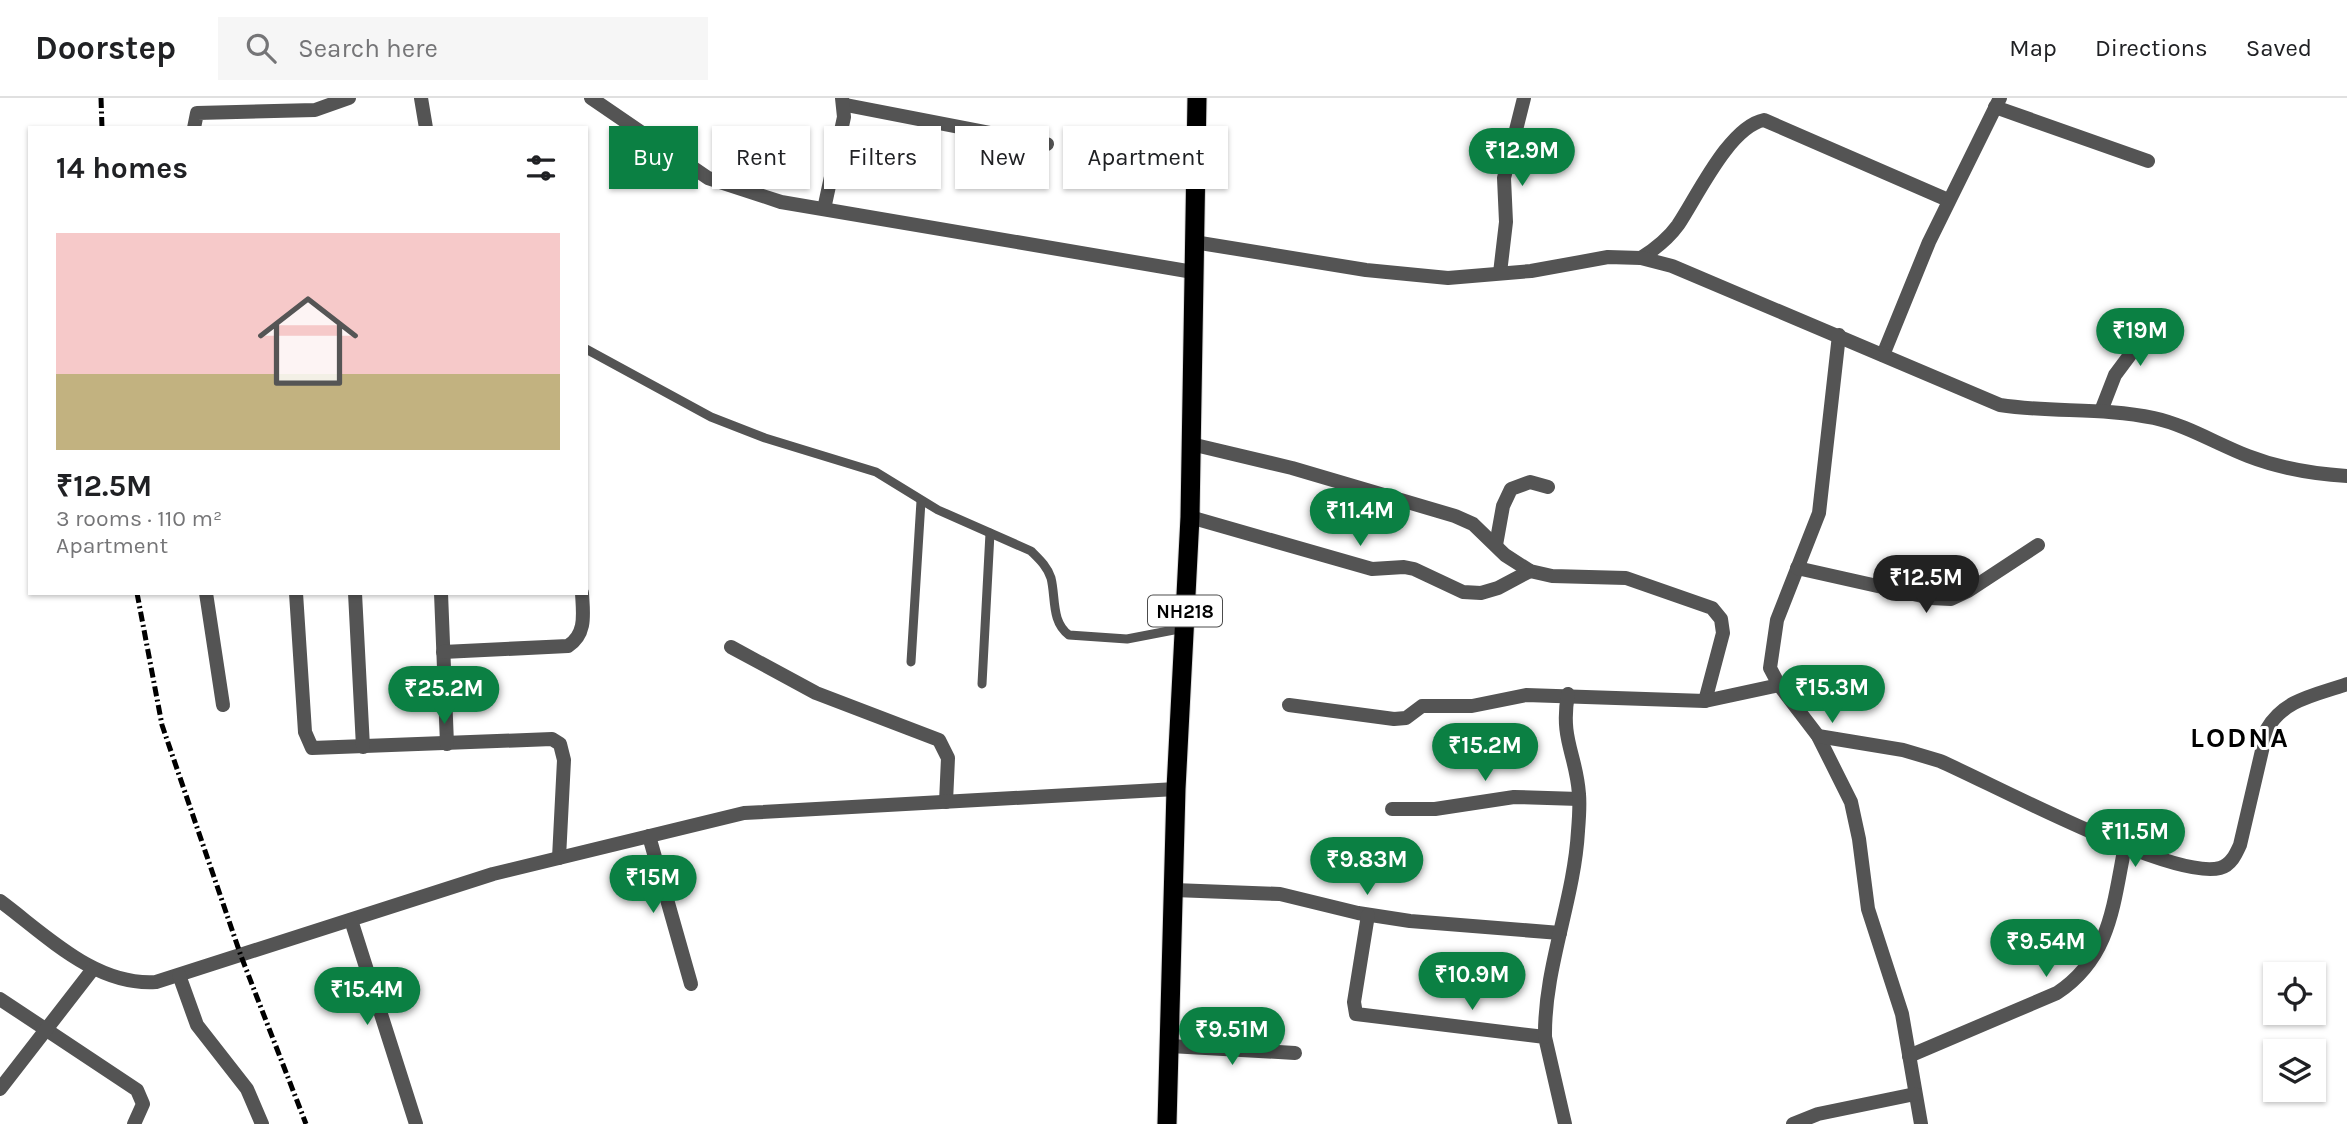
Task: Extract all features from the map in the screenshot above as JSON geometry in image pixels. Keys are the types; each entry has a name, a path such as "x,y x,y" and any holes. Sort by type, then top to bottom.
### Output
{"highway":[{"name":"NH218","path":"1167,1124 1176,789 1190,517 1197,98"}],"street":[{"path":"194,126 197,113 315,110 349,98"},
{"path":"421,98 426,126"},
{"path":"591,98 708,178 781,202 1193,272"},
{"path":"1500,273 1506,222 1504,178 1524,98"},
{"path":"824,209 844,102 960,126"},
{"path":"1883,355 1948,200 1997,103 2148,161"},
{"path":"1641,258 1665,240 1677,226 1722,156 1749,126 1763,120 1948,200"},
{"path":"1194,242 1366,270 1448,278 1608,257 1641,258 1672,266 2000,405 2031,410 2101,411 2157,419 2251,457 2300,471 2347,476"},
{"path":"2101,411 2115,375 2159,316"},
{"path":"1839,335 1819,513 1777,620 1770,667 1779,685 1818,736 1850,802 1859,839 1868,909 1902,1014 1921,1124"},
{"path":"1191,444 1292,468 1455,516 1473,524 1516,564 1530,571 1552,576 1626,578 1712,608 1721,619 1723,633 1705,701"},
{"path":"1496,545 1503,506 1511,489 1530,482 1548,487"},
{"path":"1190,517 1372,569 1414,569 1464,592 1481,593 1498,588 1530,571"},
{"path":"1797,568 1931,598 1951,598 1968,591 2038,545"},
{"path":"206,595 223,705"},
{"path":"296,595 307,741 318,750 552,739 560,744 565,760 559,858"},
{"path":"355,595 363,747"},
{"path":"441,595 447,744"},
{"path":"443,652 568,646 576,641 583,624 582,595"},
{"path":"731,647 816,693 939,740 948,758 946,802"},
{"path":"1818,736 1903,750 1940,761 2158,860 2206,870 2223,868 2234,859 2240,845 2267,729 2275,715 2286,705 2347,684"},
{"path":"1289,705 1394,719 1406,718 1422,706 1472,706 1526,695 1568,694 1705,701 1779,685"},
{"path":"1565,1124 1545,1037 1545,1012 1575,866 1579,799 1564,728 1568,694"},
{"path":"0,901 93,969 139,984 179,975 493,874 744,813 1176,789"},
{"path":"1392,809 1435,809 1514,797 1579,799"},
{"path":"649,836 691,984"},
{"path":"1909,1056 2057,993 2077,980 2096,956 2105,934 2125,846"},
{"path":"1174,890 1280,894 1368,915 1468,927 1560,933"},
{"path":"1368,915 1354,1002 1356,1014 1545,1037"},
{"path":"351,920 416,1124"},
{"path":"0,1089 93,969"},
{"path":"179,975 197,1025 247,1089 262,1124"},
{"path":"0,999 136,1090 143,1104 134,1124"},
{"path":"1170,1046 1295,1053"},
{"path":"1793,1124 1818,1114 1916,1094"}],"lane":[{"path":"588,350 711,417 765,438 876,472 921,501 1031,551 1043,562 1050,577 1058,623 1069,635 1127,639 1184,628"},
{"path":"911,662 921,501"},
{"path":"982,684 990,533"}],"railway":[{"path":"101,98 102,126"},
{"path":"137,595 162,725 241,956 306,1124"}],"district":[{"name":"LODNA","path":"2240,737"}]}
